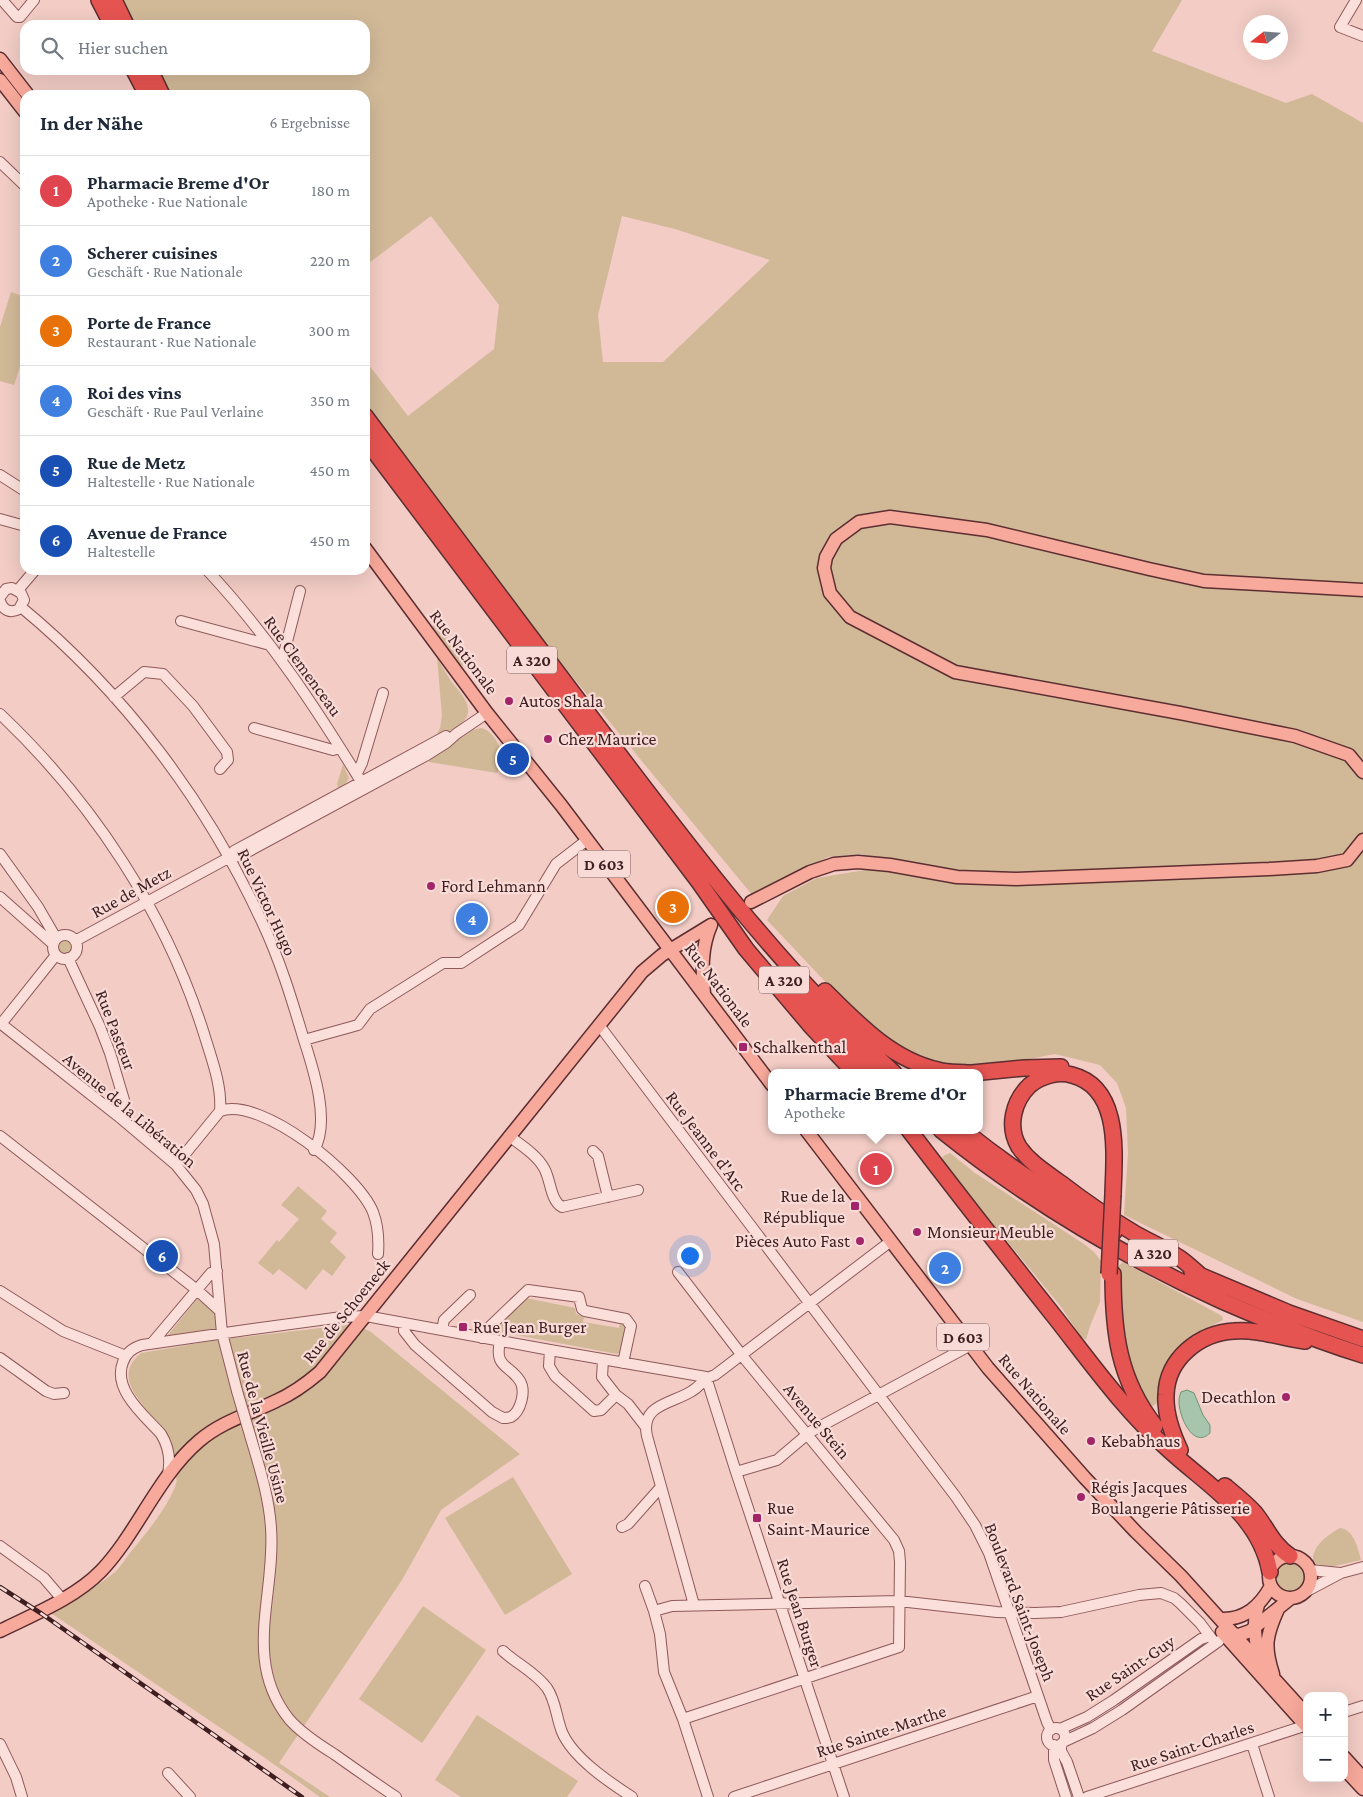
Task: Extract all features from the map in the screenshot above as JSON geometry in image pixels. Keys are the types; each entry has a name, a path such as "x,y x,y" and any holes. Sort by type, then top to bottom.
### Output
{"highway":[{"path":"99,0 109,20"},
{"path":"114,0 124,20"},
{"path":"137,75 144,90"},
{"path":"152,75 160,90"},
{"name":"A 320","path":"370,423 665,816 752,925 852,1034 890,1069"},
{"name":"A 320","path":"370,446 699,882 743,935 842,1042 871,1069"},
{"path":"699,882 746,949 810,1025 852,1069"},
{"path":"752,925 796,962 853,1018 897,1054 932,1069"},
{"path":"983,1072 1056,1066 1078,1070 1093,1079 1105,1092 1112,1105 1116,1123 1118,1151 1110,1318 1115,1358 1128,1392 1152,1434"},
{"path":"1115,1194 1112,1124 1108,1107 1101,1095 1090,1083 1076,1076 1066,1074 1046,1076 1029,1086 1018,1098 1014,1110 1012,1130 1019,1146 1034,1164 1094,1208 1182,1260 1201,1276"},
{"path":"912,1134 1121,1401 1152,1434 1224,1496 1246,1520 1264,1549 1270,1579"},
{"name":"A 320","path":"946,1134 1021,1190 1122,1252 1173,1278 1252,1314 1330,1345 1363,1355"},
{"name":"A 320","path":"968,1134 1028,1178 1078,1211 1126,1238 1201,1276 1289,1313 1363,1339"},
{"path":"1111,1274 1116,1334 1125,1374 1142,1407 1154,1424 1180,1450 1242,1500 1255,1514 1278,1547 1290,1556"},
{"path":"1180,1450 1170,1428 1166,1409 1166,1394 1172,1371 1177,1362 1198,1341 1216,1333 1236,1330 1330,1345"}],"main road":[{"path":"1,70 23,90"},
{"path":"1,70 20,103"},
{"path":"1363,590 1204,581 987,530 890,517 859,522 836,540 826,557 824,568 830,593 850,617 955,672 1295,736 1349,755 1363,772"},
{"name":"Rue Nationale","path":"370,555 487,712 542,780 768,1080"},
{"path":"751,902 803,875 834,864 858,862 890,865 957,877 1016,879 1269,869 1317,866 1347,860 1363,840"},
{"name":"Rue de Schoeneck","path":"0,1631 62,1599 87,1583 111,1559 168,1474 186,1453 211,1432 307,1384 320,1372 642,972 670,950 711,926 705,938 703,951 704,994"},
{"name":"Rue Nationale","path":"809,1134 988,1368 1085,1478 1181,1576 1221,1633 1270,1681 1303,1720"},
{"path":"1260,1662 1255,1614 1270,1579 1272,1567 1279,1559 1290,1556 1302,1560 1310,1570 1311,1581 1307,1591 1297,1597 1290,1598 1279,1595 1270,1579"},
{"path":"1221,1633 1244,1634 1290,1598"},
{"path":"1221,1633 1258,1605"},
{"path":"1270,1681 1267,1642 1278,1609"},
{"name":"Rue Nationale","path":"1221,1633 1260,1662 1270,1681"},
{"path":"1348,1761 1363,1778"},
{"path":"1348,1773 1363,1789"}],"street":[{"path":"2,0 17,17 23,15 34,0"},
{"path":"1356,0 1340,27 1363,36"},
{"path":"0,162 20,181"},
{"path":"0,475 20,488"},
{"path":"0,519 20,525"},
{"path":"18,590 31,575"},
{"name":"Rue Clemenceau","path":"211,575 270,644 360,780"},
{"path":"9,588 18,590 23,596 21,607 11,612 1,600 9,588"},
{"path":"282,661 300,591"},
{"name":"Rue Victor Hugo","path":"21,607 56,637 114,697 168,763 196,802 230,857 263,923 278,959 304,1040 314,1076 321,1114 318,1144 314,1150"},
{"path":"181,621 270,644"},
{"path":"114,697 144,672 163,674 193,706 227,752 228,760 220,769"},
{"path":"360,780 358,771 383,693"},
{"name":"Rue de Metz","path":"75,941 230,857 240,856 279,831 329,803 360,780 380,776 442,746 487,712"},
{"path":"0,714 45,760 78,799 106,837 146,902 193,1002 221,1100 218,1113 176,1165"},
{"path":"254,728 334,750 340,748"},
{"path":"304,1040 358,1025 370,1009 443,963 461,962 519,925 556,864 587,840"},
{"path":"0,854 38,907 55,941 54,951 56,955 61,958 68,958 75,952 75,941 66,935 55,941"},
{"path":"0,897 55,941"},
{"path":"1,1024 56,955"},
{"name":"Rue Pasteur","path":"68,958 100,1026 110,1053 124,1100 118,1116"},
{"name":"Avenue de la Libération","path":"1,1024 118,1116 176,1165 196,1190 203,1204 214,1244 219,1310"},
{"name":"Rue Jeanne d'Arc","path":"599,1025 879,1395"},
{"path":"218,1113 229,1108 262,1116 280,1124 343,1172 366,1200 373,1212 377,1228 378,1254"},
{"path":"0,1136 197,1290 219,1310"},
{"path":"509,1136 542,1164 548,1175 555,1200 558,1204 565,1207 638,1190"},
{"path":"593,1151 598,1156 608,1197"},
{"path":"168,1474 170,1459 166,1442 125,1392 120,1371 126,1356 134,1347 222,1333 342,1317 366,1316 706,1377 715,1375 891,1241"},
{"path":"152,1343 211,1273 216,1271"},
{"name":"Avenue Stein","path":"678,1272 741,1355 894,1540 899,1551 899,1647 804,1679"},
{"path":"482,1338 483,1333 494,1321 528,1290 579,1297 582,1309 585,1311 626,1319 631,1326 623,1363"},
{"path":"0,1291 63,1331 126,1356"},
{"path":"442,1330 444,1320 470,1294"},
{"name":"Rue de la Vieille Usine","path":"219,1310 222,1333 269,1508 272,1535 271,1571 262,1644 269,1682 290,1721 308,1736 396,1797"},
{"path":"404,1324 404,1331 414,1345 492,1412 503,1418 511,1417 520,1408 522,1390 520,1381 500,1360 498,1349 500,1341"},
{"path":"736,1472 777,1460 807,1434 970,1346"},
{"path":"550,1350 549,1366 554,1376 594,1411 601,1410 616,1395"},
{"path":"0,1358 46,1391 54,1394 64,1393"},
{"path":"604,1360 602,1377 616,1395 628,1404 645,1426 660,1488 694,1605"},
{"path":"645,1426 647,1418 653,1411 693,1390 706,1377"},
{"name":"Rue Jean Burger","path":"706,1377 844,1797"},
{"name":"Boulevard Saint-Joseph","path":"879,1395 975,1525 989,1553 1047,1722 1064,1735 1059,1743 1054,1760 1066,1797"},
{"path":"622,1527 628,1524 660,1488"},
{"path":"0,1546 44,1578 62,1599"},
{"path":"1307,1591 1341,1573 1363,1567"},
{"path":"1310,1570 1341,1573"},
{"path":"646,1586 660,1634 664,1672 683,1719 708,1797"},
{"path":"654,1611 672,1606 694,1605 899,1601 1009,1613 1052,1613 1139,1595 1161,1593 1174,1598 1221,1633"},
{"name":"Rue Saint-Guy","path":"1055,1729 1087,1717 1201,1639 1221,1633"},
{"name":"Rue Saint-Guy","path":"1059,1743 1093,1728 1122,1710 1208,1650 1221,1633"},
{"path":"503,1651 515,1662 534,1674 548,1690 556,1707 561,1730 573,1749 605,1778 632,1797"},
{"path":"683,1719 804,1679"},
{"name":"Rue Sainte-Marthe","path":"734,1797 1038,1696"},
{"path":"1348,1711 1363,1706"},
{"name":"Rue Saint-Charles","path":"1087,1797 1252,1744 1303,1724"},
{"name":"Boulevard Saint-Joseph","path":"1055,1729 1049,1732 1048,1739 1059,1743"},
{"name":"Boulevard Saint-Joseph","path":"1059,1743 1079,1797"},
{"path":"0,1744 16,1777 22,1797"},
{"path":"1252,1744 1269,1797"},
{"path":"168,1772 190,1797"}],"shaded area":[{"path":"121,0 1182,0 1152,51 1286,103 1312,94 1363,123 1363,1322 1297,1299 1124,1215 1128,1153 1126,1108 1117,1083 1100,1065 1055,1054 993,1066 951,1069 908,1055 868,1027 767,920 783,896 817,878 871,869 863,854 828,857 792,874 753,896 487,573 370,409 370,367 408,416 494,349 499,305 431,216 370,262 370,90 169,90 161,75 370,75 370,20 131,20","holes":["622,216 675,229 770,260 663,362 603,362 598,315"]},
{"path":"11,292 20,295 20,366 14,385 0,381 0,327"},
{"path":"434,624 439,626 463,657 465,661 463,666 459,664 434,631 432,627"},
{"path":"437,657 465,700 468,711 463,722 436,736 440,728 442,716"},
{"path":"481,728 493,736 501,751 502,761 497,773 429,762 429,759 473,730"},
{"path":"343,764 349,778 345,784 338,788 337,784"},
{"path":"62,941 68,941 72,948 68,955 62,955 58,951 58,945"},
{"path":"950,1153 975,1173 1084,1244 1101,1261 1100,1302 1086,1340 1080,1336 1062,1308 942,1162 943,1156"},
{"path":"298,1186 327,1211 321,1219 337,1233 330,1242 346,1257 332,1276 323,1269 306,1290 279,1269 273,1275 258,1263 277,1240 279,1242 299,1219 281,1205"},
{"path":"1123,1262 1222,1316 1223,1320 1196,1333 1182,1344 1171,1357 1160,1379 1157,1403 1150,1408 1127,1363 1117,1288 1118,1266"},
{"path":"526,1298 575,1308 576,1314 584,1316 583,1322 619,1328 620,1323 624,1324 621,1352 617,1354 494,1331"},
{"path":"197,1299 216,1311 217,1327 215,1330 169,1337 168,1335"},
{"path":"355,1324 371,1332 520,1454 441,1510 402,1580 279,1763 330,1797 320,1797 51,1613 115,1572 156,1520 173,1493 176,1484 175,1470 164,1440 152,1417 135,1394 129,1378 129,1370 133,1361 141,1353 217,1340"},
{"path":"1187,1390 1194,1393 1203,1415 1210,1425 1210,1433 1204,1437 1192,1434 1181,1414 1179,1397 1181,1392"},
{"path":"513,1477 572,1574 505,1615 445,1518"},
{"path":"1340,1528 1345,1529 1352,1536 1357,1545 1361,1560 1331,1567 1316,1564 1313,1560 1313,1555 1318,1545"},
{"path":"1289,1561 1295,1562 1300,1566 1304,1571 1304,1583 1300,1588 1295,1592 1289,1593 1283,1592 1278,1588 1274,1583 1273,1577 1274,1571 1278,1566 1283,1562"},
{"path":"423,1606 486,1650 422,1743 359,1699"},
{"path":"477,1715 578,1781 567,1797 461,1797 435,1780"}],"railway":[{"path":"0,1587 42,1614 302,1797"}],"place":[{"name":"Autos Shala","path":"509,701"},
{"name":"Chez Maurice","path":"548,739"},
{"name":"Rue de Metz","path":"513,759"},
{"name":"Ford Lehmann","path":"431,886"},
{"name":"Porte de France","path":"673,907"},
{"name":"Roi des vins","path":"472,919"},
{"name":"Schalkenthal","path":"743,1047"},
{"name":"Pharmacie Breme d'Or","path":"876,1169"},
{"name":"Rue de la République","path":"855,1206"},
{"name":"Monsieur Meuble","path":"917,1232"},
{"name":"Pièces Auto Fast","path":"860,1241"},
{"name":"Avenue de France","path":"162,1256"},
{"name":"Scherer cuisines","path":"945,1268"},
{"name":"Rue Jean Burger","path":"463,1327"},
{"name":"Decathlon","path":"1286,1397"},
{"name":"Kebabhaus","path":"1091,1441"},
{"name":"Régis Jacques Boulangerie Pâtisserie","path":"1081,1497"},
{"name":"Rue Saint-Maurice","path":"757,1518"}]}
